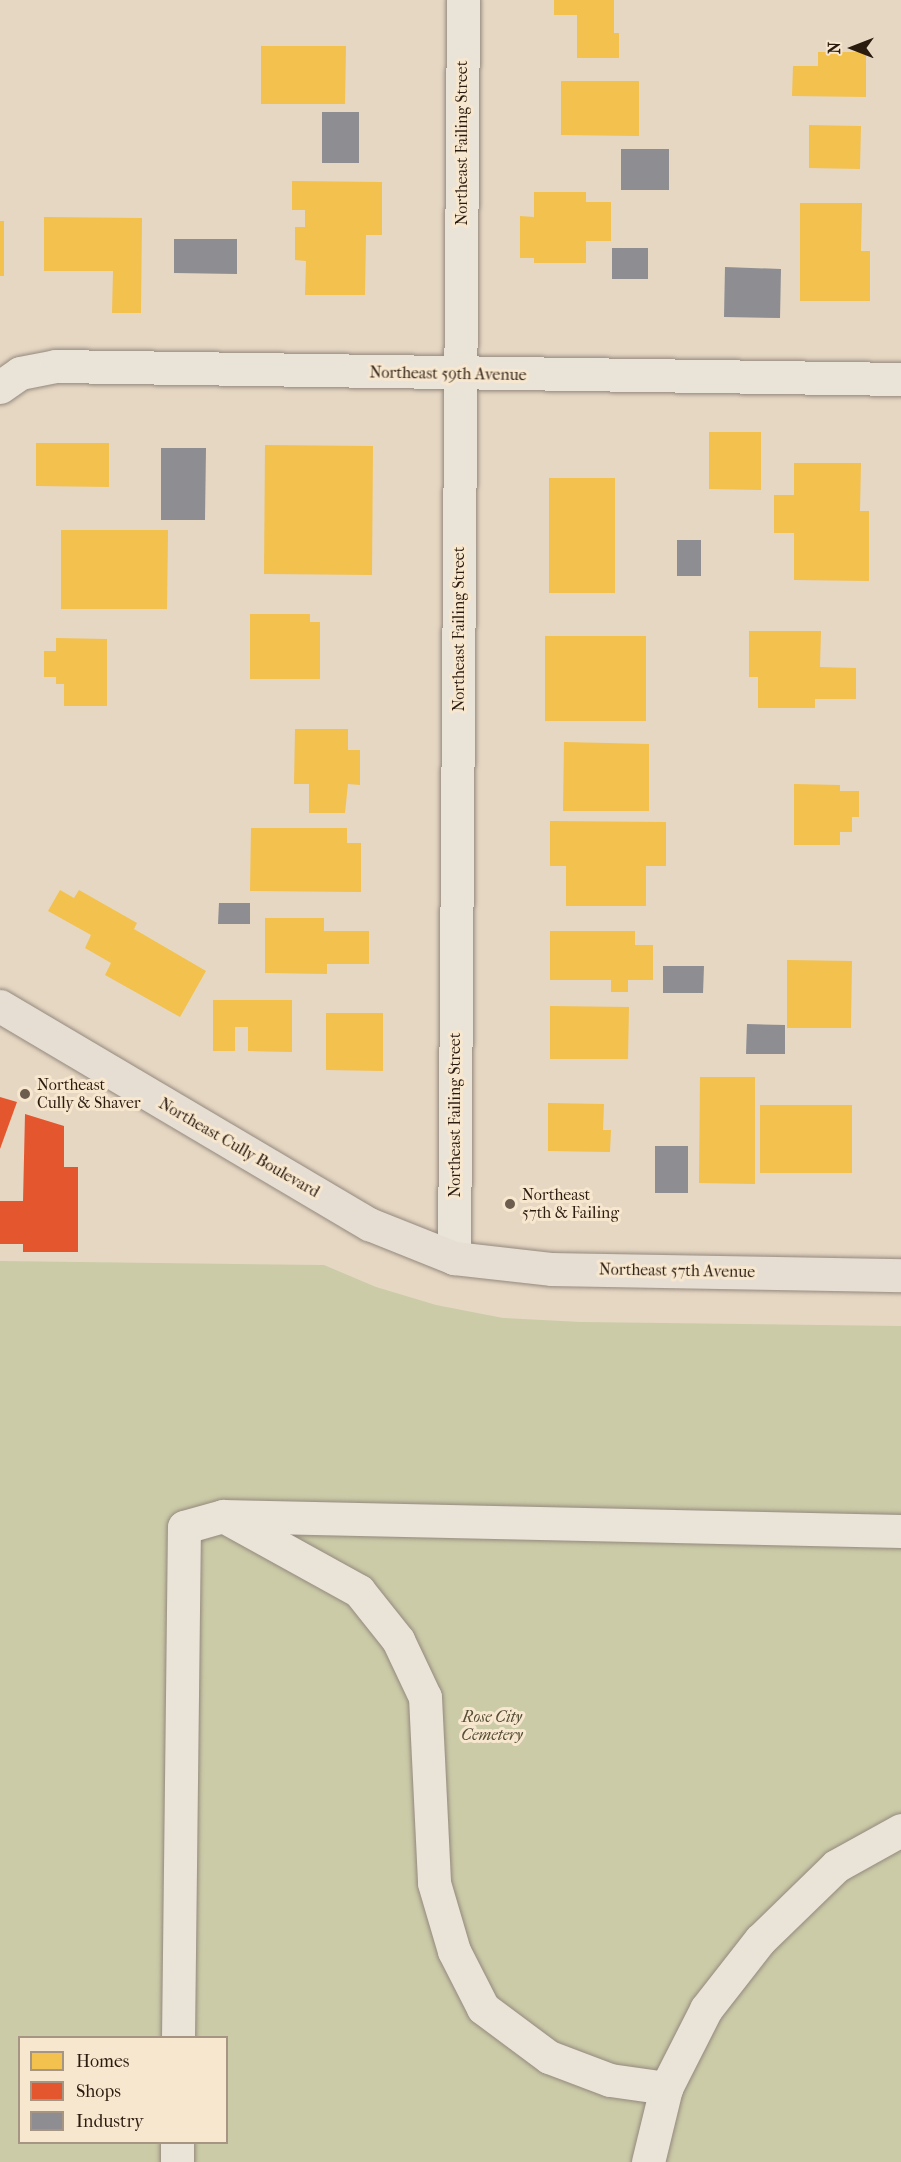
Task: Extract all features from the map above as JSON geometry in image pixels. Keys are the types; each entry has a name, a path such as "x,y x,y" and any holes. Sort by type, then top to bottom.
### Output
{"main road":[{"name":"Northeast Cully Boulevard","path":"0,1006 369,1224 454,1258"},
{"name":"Northeast 57th Avenue","path":"454,1258 552,1269 901,1275"}],"street":[{"name":"Northeast Failing Street","path":"454,1258 463,0"},
{"name":"Northeast 59th Avenue","path":"0,387 20,373 55,366 461,375 901,379"},
{"path":"223,1516 359,1591 398,1640 424,1697 434,1883 454,1951 483,2008 549,2058 610,2080 666,2088"},
{"path":"178,2036 184,1527 223,1516 901,1531"},
{"path":"648,2162 666,2088 706,2009 760,1941 836,1866 901,1830"},
{"path":"177,2144 177,2162"}],"green space":[{"name":"Rose City Cemetery","path":"0,1261 324,1265 376,1287 436,1305 503,1318 581,1322 901,1326 901,2162 0,2162"}],"building: Homes":[{"path":"554,0 614,0 614,33 619,33 619,58 577,58 577,15 554,15"},
{"path":"261,46 346,46 345,104 261,104"},
{"path":"818,52 866,52 866,97 792,96 793,66 818,66"},
{"path":"561,81 639,81 639,136 561,135"},
{"path":"809,125 861,126 860,169 809,168"},
{"path":"292,181 382,182 382,235 366,235 365,295 305,295 306,261 295,260 295,227 305,227 305,210 292,210"},
{"path":"534,192 586,192 586,202 611,202 611,241 586,241 586,263 534,263 534,258 520,258 520,216 534,217"},
{"path":"800,203 862,203 861,251 870,251 870,301 800,301"},
{"path":"44,217 142,218 141,313 112,313 113,271 44,271"},
{"path":"0,221 4,221 4,276 0,276"},
{"path":"709,432 761,432 761,490 709,489"},
{"path":"36,443 109,443 109,487 36,486"},
{"path":"265,445 373,446 372,575 264,574"},
{"path":"794,463 861,463 860,511 869,511 869,581 794,580 794,533 774,533 774,495 794,495"},
{"path":"549,478 615,478 615,593 549,593"},
{"path":"61,530 168,530 167,609 61,609"},
{"path":"250,614 310,614 310,622 320,622 320,679 250,679"},
{"path":"749,631 821,631 820,667 856,668 856,699 815,699 815,708 758,708 758,677 749,677"},
{"path":"545,636 646,636 646,721 545,721"},
{"path":"56,638 107,639 107,706 64,706 64,684 56,684 56,677 44,677 44,651 56,651"},
{"path":"295,729 348,729 348,750 360,750 360,785 348,784 345,813 309,813 309,784 294,784"},
{"path":"564,742 649,744 649,811 563,811"},
{"path":"794,784 840,785 840,791 859,791 859,817 852,817 852,832 840,832 840,845 794,845"},
{"path":"550,821 666,822 666,866 646,866 646,906 566,906 566,866 550,866"},
{"path":"251,828 347,828 347,843 361,843 361,892 250,891"},
{"path":"60,890 74,898 79,890 137,923 134,929 206,971 180,1017 105,975 111,963 85,948 91,935 48,911"},
{"path":"265,918 324,918 324,931 369,931 369,964 327,964 327,974 265,973"},
{"path":"550,931 635,931 635,945 653,945 653,980 628,980 628,992 611,992 611,980 550,980"},
{"path":"787,960 852,961 851,1028 787,1028"},
{"path":"213,1000 292,1000 292,1052 248,1051 248,1027 235,1027 235,1051 213,1051"},
{"path":"550,1006 629,1007 628,1059 550,1059"},
{"path":"326,1013 383,1013 383,1071 326,1070"},
{"path":"700,1077 755,1077 755,1184 699,1183"},
{"path":"548,1103 604,1104 603,1130 611,1130 610,1152 548,1151"},
{"path":"760,1105 852,1105 852,1173 760,1173"}],"building: Shops":[{"path":"0,1097 17,1102 0,1149"},
{"path":"25,1114 64,1126 64,1167 78,1167 78,1252 23,1252 23,1244 0,1244 0,1201 23,1201"}],"building: Industry":[{"path":"322,112 359,112 359,163 322,163"},
{"path":"621,149 669,149 669,190 621,190"},
{"path":"174,239 237,239 237,274 174,273"},
{"path":"612,248 648,248 648,279 612,279"},
{"path":"725,267 781,269 780,318 724,317"},
{"path":"161,448 206,448 205,520 161,520"},
{"path":"677,540 701,540 701,576 677,576"},
{"path":"219,903 250,903 250,924 218,924"},
{"path":"663,966 704,966 703,993 663,993"},
{"path":"747,1024 785,1025 785,1054 746,1054"},
{"path":"655,1146 688,1146 688,1193 655,1193"}],"place":[{"name":"Northeast Cully & Shaver","path":"25,1094"},
{"name":"Northeast 57th & Failing","path":"510,1204"}]}
